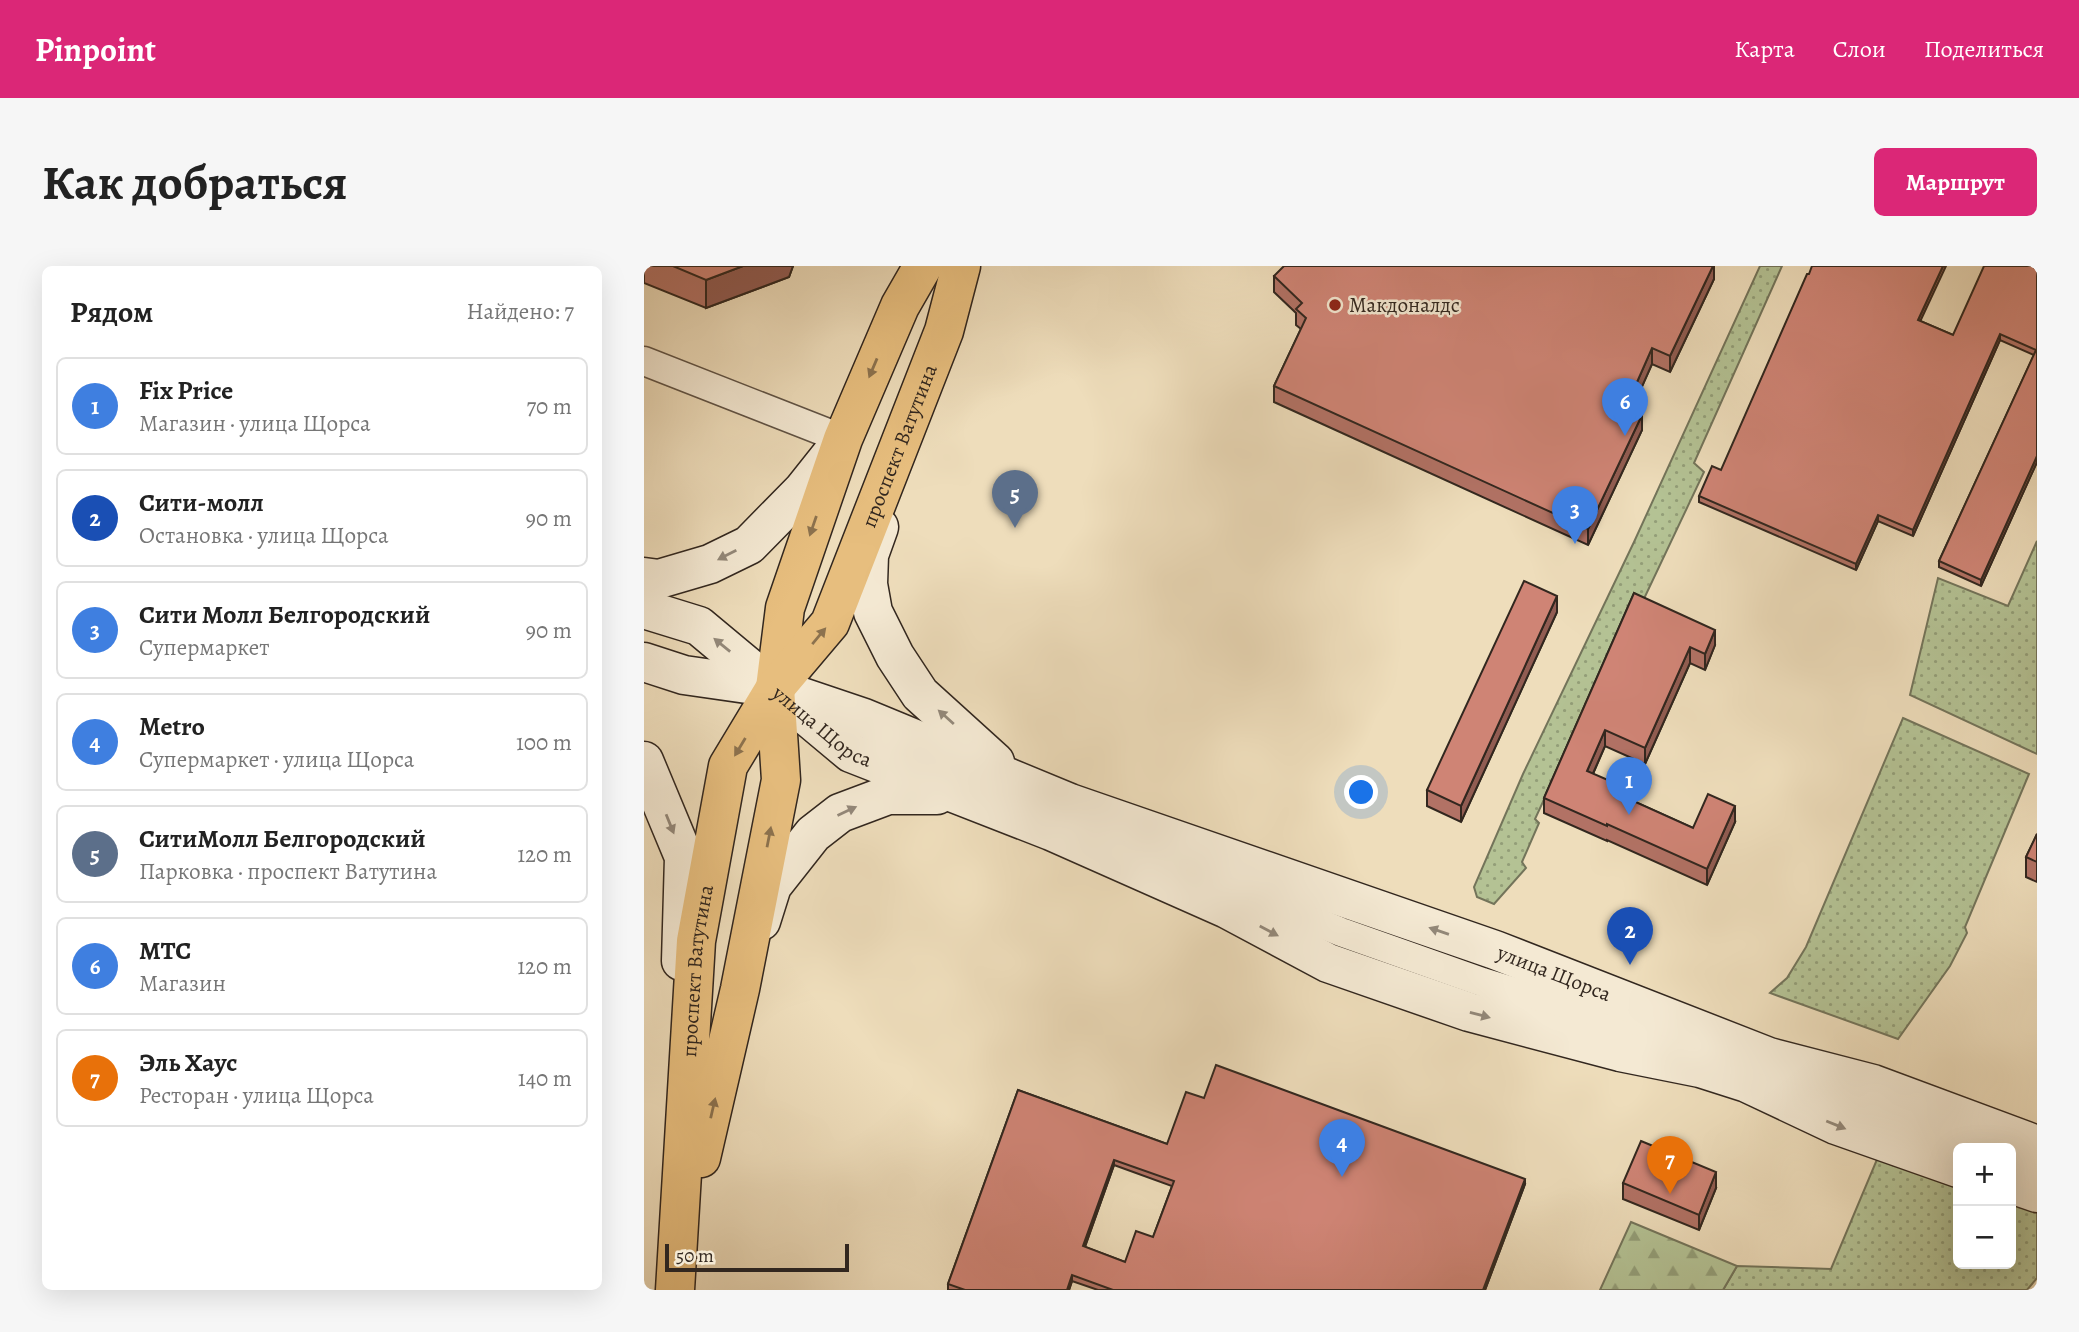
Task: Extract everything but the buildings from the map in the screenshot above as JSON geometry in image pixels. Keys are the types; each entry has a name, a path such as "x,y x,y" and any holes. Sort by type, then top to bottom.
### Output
{"main road":[{"name":"проспект Ватутина","path":"676,1280 740,989 780,780 775,688 785,608 843,439 900,306 923,266"},
{"name":"проспект Ватутина","path":"676,1280 696,941 728,766 775,688 830,623 944,331 961,266"},
{"path":"944,331 869,555 868,584 873,612 895,656 920,694 1006,794"},
{"path":"644,577 659,579 710,564 749,545 803,490 843,439"},
{"path":"644,609 699,626 775,688"},
{"path":"644,662 684,675 775,688"},
{"name":"улица Щорса","path":"775,688 864,718 1006,794 1060,817 1328,963 1469,1012 1620,1052 1700,1068 1747,1083 1836,1125 1953,1166"},
{"path":"644,761 684,857 682,946 666,1176 676,1280"},
{"path":"740,989 772,886 813,834 840,813 888,794 1006,794"},
{"name":"улица Щорса","path":"1060,817 1495,950 1769,1057 1872,1084 2037,1145"},
{"path":"2016,1186 2037,1193"}],"street":[{"path":"644,361 843,439"},
{"name":"улица Щорса","path":"1060,817 1341,932 1482,982 1700,1048 1962,1143"},
{"path":"2016,1163 2037,1171"}],"green space":[{"path":"1760,266 1782,266 1694,463 1704,472 1641,605 1635,603 1535,819 1539,823 1522,862 1526,868 1494,904 1477,897 1474,887 1523,774 1634,542"},
{"path":"2037,541 2037,754 1910,695 1938,578 2008,606"},
{"path":"1903,718 2029,774 1965,927 1967,933 1950,966 1898,1039 1770,993 1787,978 1806,947"},
{"path":"1878,1157 1953,1183 1953,1269 2016,1269 2016,1205 2037,1212 2037,1278 2027,1290 1723,1290 1737,1266 1831,1269"},
{"path":"1631,1222 1737,1266 1723,1290 1600,1290"}],"place":[{"name":"Макдоналдс","path":"1335,305"},
{"name":"МТС","path":"1625,436"},
{"name":"СитиМолл Белгородский","path":"1015,528"},
{"name":"Сити Молл Белгородский","path":"1575,544"},
{"name":"Fix Price","path":"1629,815"},
{"name":"Сити-молл","path":"1630,965"},
{"name":"Metro","path":"1342,1177"},
{"name":"Эль Хаус","path":"1670,1194"}]}
